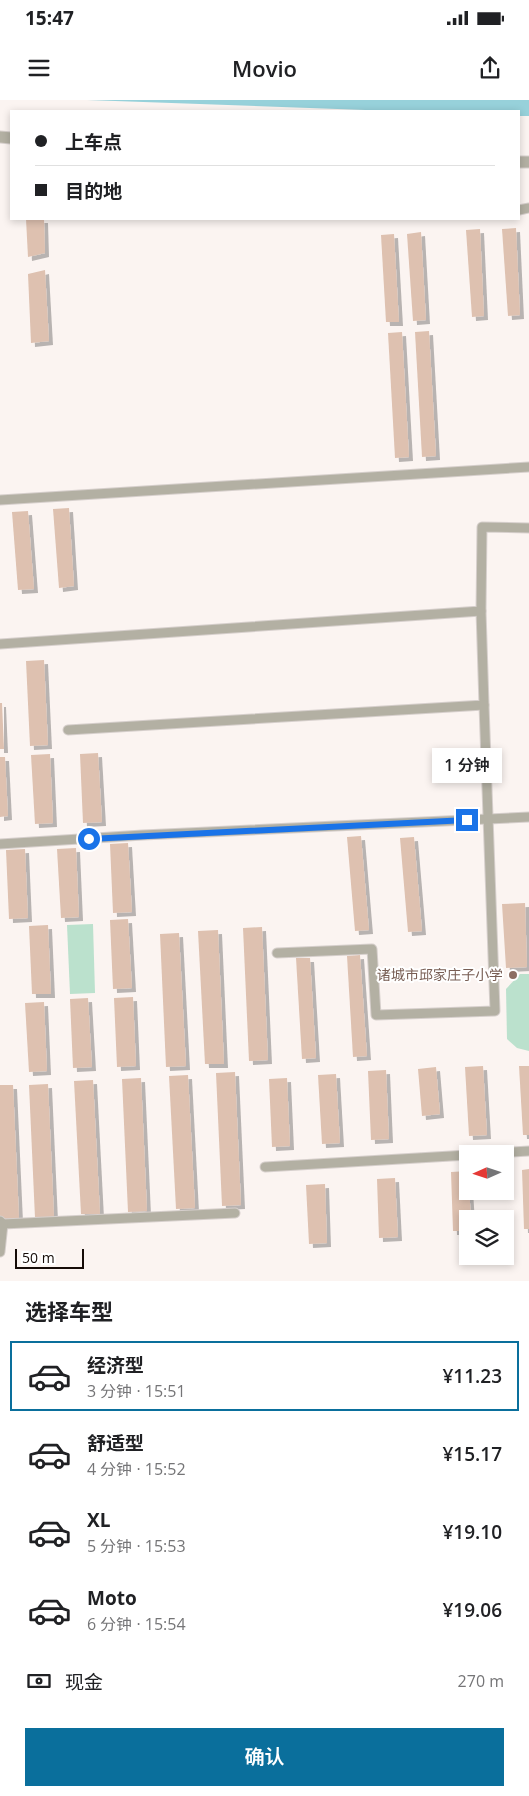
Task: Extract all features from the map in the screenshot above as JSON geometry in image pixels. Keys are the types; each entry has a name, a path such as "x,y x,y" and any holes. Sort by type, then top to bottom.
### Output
{"street":[{"path":"0,500 529,467"},
{"path":"278,953 372,949 376,1014 495,1011 480,611 482,527 529,528"},
{"path":"0,644 480,611"},
{"path":"68,730 484,705"},
{"path":"0,844 143,835 529,817"},
{"path":"514,1152 529,1151"},
{"path":"265,1167 459,1156"},
{"path":"0,1252 1,1222 235,1213"}],"green space":[{"path":"93,924 95,993 70,994 67,925"},
{"path":"520,974 529,974 529,1051 517,1048 507,1039 506,989"}],"water":[{"path":"87,100 529,100 529,116 520,116 520,110 365,110"}],"building":[{"path":"26,220 44,220 45,253 28,257"},
{"path":"516,228 520,315 508,316 502,229"},
{"path":"480,229 484,316 472,317 466,230"},
{"path":"421,232 426,320 413,321 407,234"},
{"path":"394,234 399,322 386,322 381,235"},
{"path":"45,270 49,341 31,343 28,274"},
{"path":"429,331 436,456 422,457 415,332"},
{"path":"402,332 409,457 395,458 388,333"},
{"path":"69,508 74,586 59,588 53,509"},
{"path":"28,511 34,589 18,590 12,512"},
{"path":"44,660 48,745 30,746 26,661"},
{"path":"0,703 2,703 4,749 0,749"},
{"path":"98,753 102,822 83,823 80,754"},
{"path":"50,754 53,823 35,824 31,755"},
{"path":"0,757 5,757 8,816 0,817"},
{"path":"361,836 369,930 355,931 347,837"},
{"path":"414,837 422,931 408,932 400,838"},
{"path":"128,843 132,912 113,913 110,844"},
{"path":"76,848 79,917 61,918 57,849"},
{"path":"25,849 28,918 9,919 6,850"},
{"path":"525,903 527,967 506,968 502,904"},
{"path":"128,919 132,988 113,989 110,920"},
{"path":"48,925 51,994 32,994 29,926"},
{"path":"262,927 268,1060 249,1061 243,928"},
{"path":"218,930 224,1064 205,1064 198,931"},
{"path":"179,933 186,1066 166,1067 160,934"},
{"path":"360,955 367,1056 353,1057 347,956"},
{"path":"296,958 310,958 316,1058 302,1059"},
{"path":"133,997 136,1066 117,1067 114,998"},
{"path":"88,998 92,1067 73,1068 70,999"},
{"path":"44,1002 47,1071 29,1072 25,1003"},
{"path":"483,1066 487,1135 469,1136 465,1067"},
{"path":"519,1066 529,1066 529,1135 523,1135"},
{"path":"436,1067 440,1114 422,1116 418,1069"},
{"path":"386,1070 389,1139 371,1140 368,1071"},
{"path":"235,1072 241,1205 222,1206 216,1073"},
{"path":"336,1074 340,1143 322,1144 318,1075"},
{"path":"188,1075 195,1208 176,1209 169,1076"},
{"path":"141,1078 147,1211 128,1212 122,1079"},
{"path":"287,1078 290,1146 272,1147 269,1079"},
{"path":"93,1080 100,1214 81,1214 74,1081"},
{"path":"48,1084 54,1217 35,1218 29,1085"},
{"path":"0,1085 13,1085 19,1218 0,1219"},
{"path":"529,1169 529,1229 524,1229 522,1170"},
{"path":"451,1172 459,1172 459,1200 470,1200 470,1210 459,1210 459,1231 453,1231"},
{"path":"395,1178 398,1237 379,1238 377,1179"},
{"path":"325,1184 327,1243 309,1244 306,1185"}],"place":[{"name":"诸城市邱家庄子小学","path":"513,975"}],"route":[{"path":"89,839 467,820"}]}
